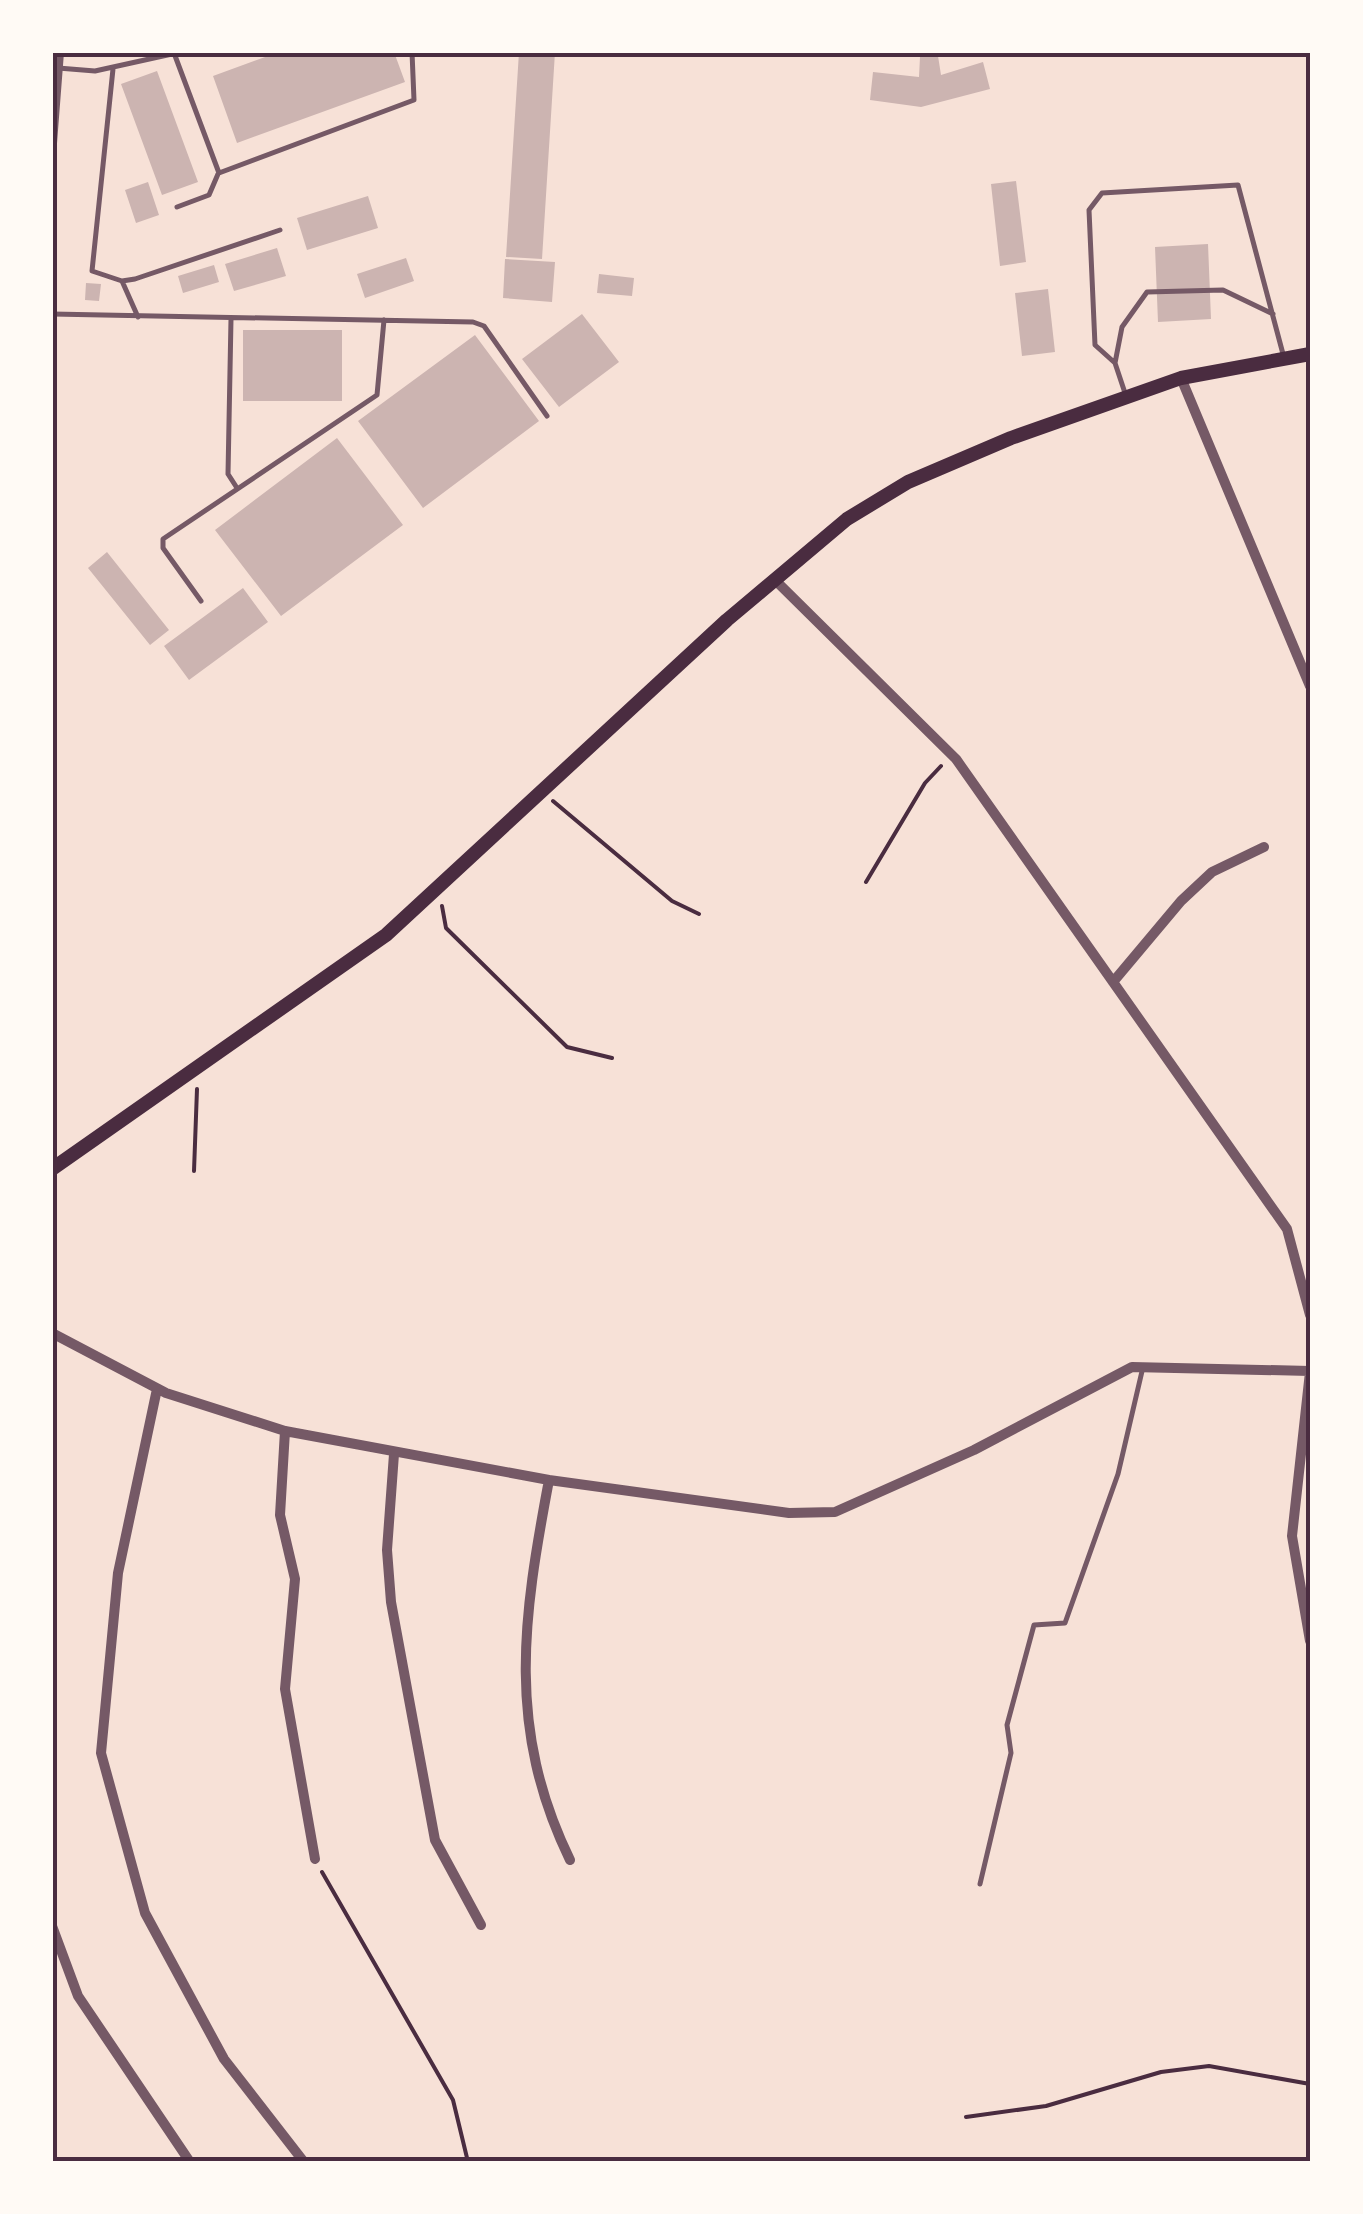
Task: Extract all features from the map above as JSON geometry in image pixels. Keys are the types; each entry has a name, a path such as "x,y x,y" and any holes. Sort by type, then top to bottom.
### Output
{"main road":[{"path":"52,1169 386,935 847,519 908,482 1011,438 1126,397 1181,378 1310,354"}],"street":[{"path":"52,144 59,52"},
{"path":"1181,378 1310,686"},
{"path":"775,580 952,755 1287,1228 1310,1316"},
{"path":"1113,982 1181,900 1212,872 1264,847"},
{"path":"52,1334 157,1388 285,1431 550,1480 790,1512 834,1512 974,1450 1132,1368 1310,1371 1292,1536 1310,1641"},
{"path":"157,1388 118,1573 101,1753 144,1913 224,2059 304,2162"},
{"path":"285,1431 280,1515 295,1578 285,1690 315,1859"},
{"path":"394,1454 387,1550 391,1602 434,1840 480,1925"},
{"path":"550,1480 526,1603 525,1698 549,1818 570,1860"},
{"path":"52,1926 78,1996 190,2162"}],"lane":[{"path":"208,52 220,52"},
{"path":"219,173 414,100 412,52"},
{"path":"58,68 113,69 178,53 219,173 210,195 177,207"},
{"path":"113,69 90,259 92,271 122,281 280,230"},
{"path":"1115,363 1095,346 1089,210 1102,193 1238,185 1284,357"},
{"path":"122,281 138,318"},
{"path":"1126,397 1115,363 1122,327 1147,292 1223,290 1273,314"},
{"path":"52,314 473,322 484,326 547,416"},
{"path":"231,319 228,474 238,489"},
{"path":"201,601 163,548 163,539 377,395 384,320"},
{"path":"980,1884 1010,1753 1007,1725 1034,1625 1065,1622 1118,1474 1142,1368"}],"path":[{"path":"866,882 925,783 952,755"},
{"path":"542,792 672,901 699,914"},
{"path":"438,887 446,928 486,968 567,1047 612,1058"},
{"path":"194,1171 198,1070"},
{"path":"315,1859 453,2100 468,2162"},
{"path":"966,2117 1046,2106 1161,2072 1209,2066 1310,2084"}],"building":[{"path":"279,52 394,52 405,82 237,143 213,76"},
{"path":"519,52 555,52 542,259 506,257"},
{"path":"938,56 941,75 983,62 990,89 921,107 870,100 873,72 919,77 920,57"},
{"path":"157,71 198,182 162,195 121,84"},
{"path":"1016,181 1026,262 1000,266 991,184"},
{"path":"148,182 159,215 136,223 125,190"},
{"path":"368,196 378,228 307,250 297,218"},
{"path":"1208,244 1211,319 1158,322 1155,247"},
{"path":"277,248 286,276 234,291 225,264"},
{"path":"406,258 414,281 365,298 357,274"},
{"path":"505,259 555,262 552,302 503,298"},
{"path":"214,265 219,282 183,293 178,276"},
{"path":"599,274 634,278 632,296 597,293"},
{"path":"86,283 101,284 99,301 85,300"},
{"path":"1048,289 1055,352 1022,356 1015,293"},
{"path":"582,314 619,362 559,407 522,359"},
{"path":"243,330 342,330 342,401 243,401"},
{"path":"475,335 539,421 423,508 358,421"},
{"path":"337,438 403,525 281,616 215,530"},
{"path":"107,552 169,630 150,645 88,568"},
{"path":"243,588 268,622 189,680 164,646"}]}
